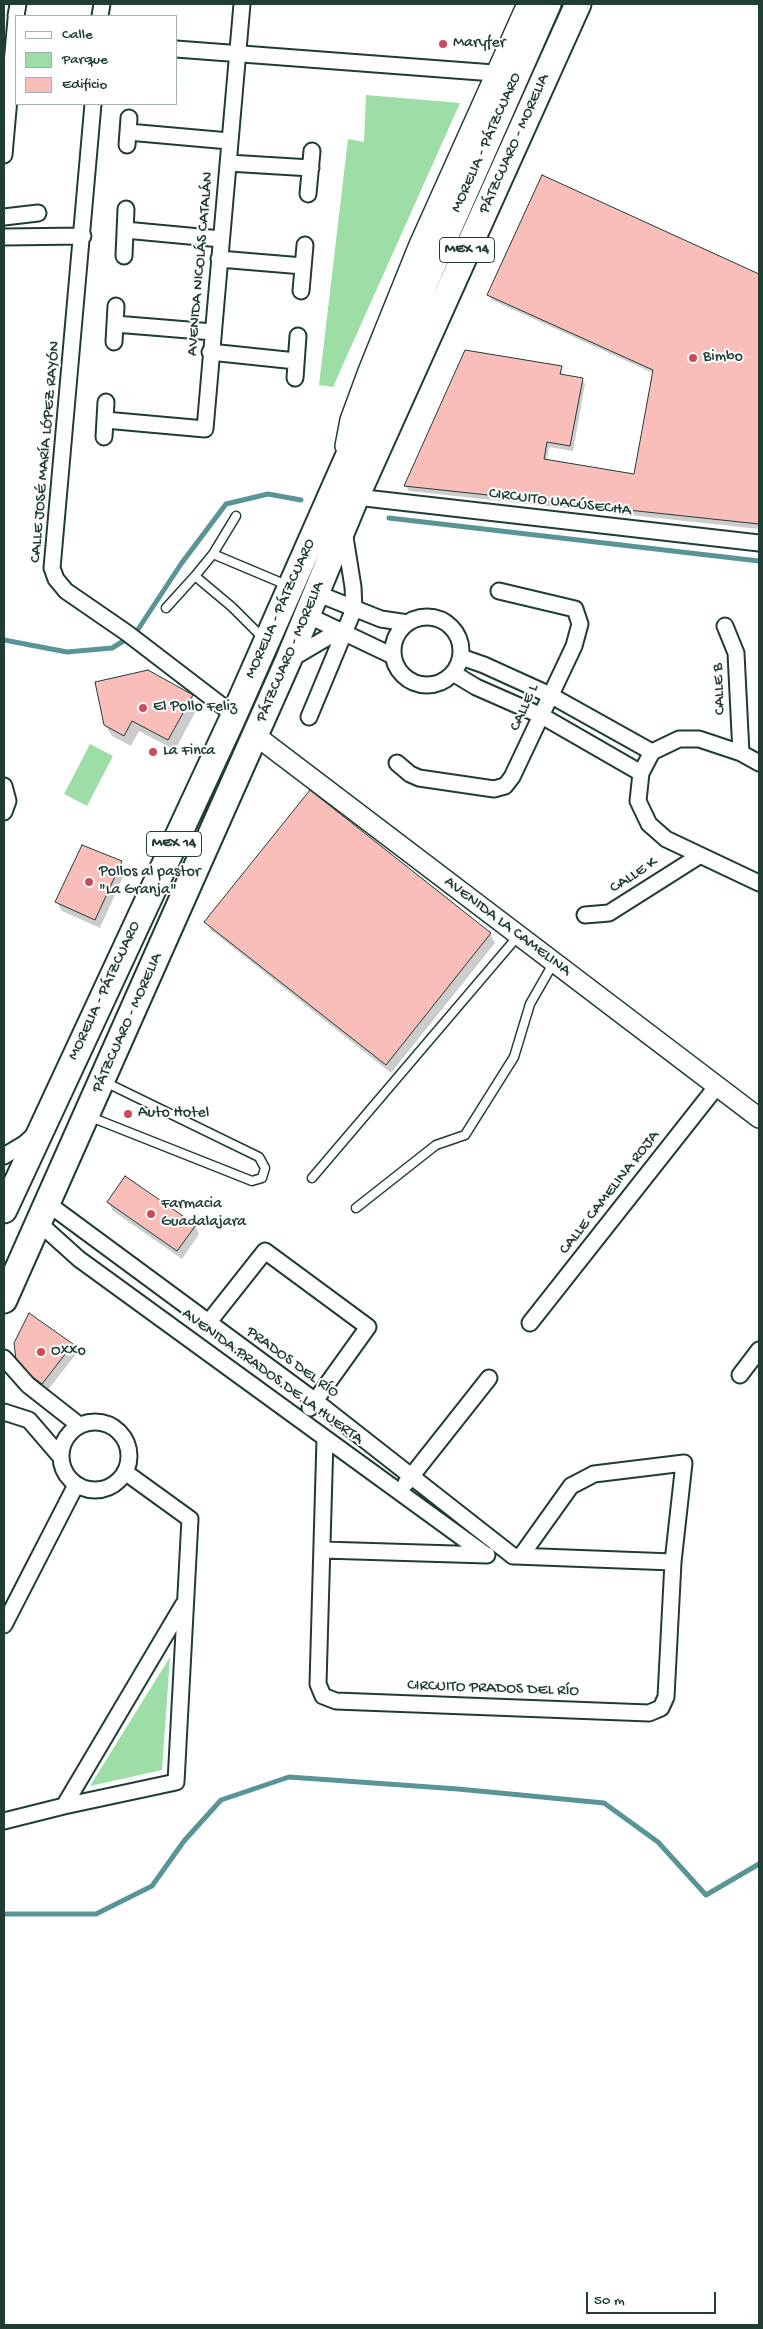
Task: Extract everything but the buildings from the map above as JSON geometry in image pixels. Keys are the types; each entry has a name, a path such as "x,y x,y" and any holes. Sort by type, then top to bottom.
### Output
{"main road":[{"name":"MORELIA - PÁTZCUARO","path":"5,1206 234,715 548,4"},
{"name":"PÁTZCUARO - MORELIA","path":"4,1300 288,661 356,497 578,4"}],"street":[{"name":"AVENIDA NICOLÁS CATALÁN","path":"105,420 205,429 210,352 242,4"},
{"path":"340,475 350,420 368,370 418,247 494,73 527,4"},
{"path":"4,155 11,46 15,24"},
{"path":"178,49 494,73"},
{"name":"CALLE JOSÉ MARÍA LÓPEZ RAYÓN","path":"93,105 83,236 52,568 56,579 66,591 127,633 234,715"},
{"path":"128,132 229,140"},
{"path":"308,194 312,151"},
{"path":"228,163 311,168"},
{"path":"124,256 126,209"},
{"path":"4,217 38,212"},
{"path":"125,230 221,239"},
{"path":"4,237 83,236"},
{"path":"301,291 305,245"},
{"path":"219,259 303,266"},
{"path":"114,342 116,306"},
{"path":"116,324 213,332"},
{"path":"295,378 298,336"},
{"path":"210,352 296,361"},
{"path":"104,437 106,402"},
{"name":"CIRCUITO UACÚSECHA","path":"356,497 759,543"},
{"path":"309,717 354,608 354,587 343,527"},
{"name":"CALLE L","path":"397,763 410,774 419,778 494,789 504,786 512,778 574,646 580,624 575,608 499,591"},
{"path":"312,604 354,608 381,619 408,623"},
{"path":"312,604 343,631 393,656"},
{"path":"419,618 441,620 450,626 457,635 461,646 461,657 453,673 445,680 423,685 412,682 403,676 396,667 393,656 396,637 408,623 419,618"},
{"name":"CALLE B","path":"725,626 736,653 741,753"},
{"path":"288,661 343,631"},
{"path":"461,657 484,665 550,695 652,752"},
{"path":"453,673 476,686 542,716 641,774"},
{"name":"AVENIDA LA CAMELINA","path":"255,735 759,1118"},
{"path":"759,763 741,753 699,739 679,739 652,752 641,774 638,800 649,824 666,839 759,883"},
{"path":"4,786 8,801 4,812"},
{"name":"CALLE K","path":"585,915 609,913 699,856"},
{"name":"CALLE CAMELINA ROJA","path":"530,1323 717,1086"},
{"path":"4,1156 24,1144 40,1128"},
{"name":"PRADOS DEL RÍO","path":"43,1213 208,1323 314,1400 517,1556"},
{"name":"AVENIDA PRADOS DE LA HUERTA","path":"43,1213 79,1259 486,1555"},
{"path":"208,1323 265,1251 368,1327 314,1400 302,1420"},
{"path":"740,1375 759,1350"},
{"path":"4,1358 28,1385 79,1425"},
{"path":"400,1492 489,1378"},
{"path":"4,1412 29,1420 60,1456"},
{"path":"89,1422 100,1422 111,1425 120,1432 126,1441 129,1451 129,1462 125,1472 118,1481 109,1487 92,1490 76,1485 62,1467 60,1456 66,1438 79,1425 89,1422"},
{"name":"CIRCUITO PRADOS DEL RÍO","path":"325,1439 318,1684 323,1696 336,1701 649,1713 661,1708 666,1697 673,1562 684,1463 594,1474 570,1486 517,1556"},
{"path":"4,1821 176,1782 184,1603 190,1520 125,1472"},
{"path":"4,1625 76,1485"},
{"path":"323,1550 673,1562"},
{"path":"64,1806 184,1603"}],"lane":[{"path":"166,608 213,554 236,516"},
{"path":"213,554 291,586"},
{"path":"195,576 232,607 266,642"},
{"path":"312,1178 519,935"},
{"path":"356,1208 436,1145 465,1135 514,1057 530,1004 554,962"},
{"path":"86,1116 252,1181 262,1178 265,1168 259,1157 102,1080"}],"green space":[{"path":"366,95 460,103 333,387 319,385 348,139 364,142"},
{"path":"90,744 113,756 87,806 64,794"},
{"path":"170,1657 162,1770 90,1786"}],"waterway":[{"path":"4,640 67,652 112,648 135,634 181,564 226,504 268,494 301,500"},
{"path":"389,518 759,561"},
{"path":"4,1914 96,1914 152,1886 184,1841 221,1800 289,1777 458,1789 604,1803 658,1842 706,1895 759,1864"}],"place":[{"name":"Maryfer","path":"443,44"},
{"name":"Bimbo","path":"693,358"},
{"name":"El Pollo Feliz","path":"143,708"},
{"name":"La Finca","path":"153,752"},
{"name":"Pollos al pastor \"La Granja\"","path":"89,882"},
{"name":"Auto Hotel","path":"128,1114"},
{"name":"Farmacia Guadalajara","path":"151,1214"},
{"name":"Oxxo","path":"41,1352"}]}
